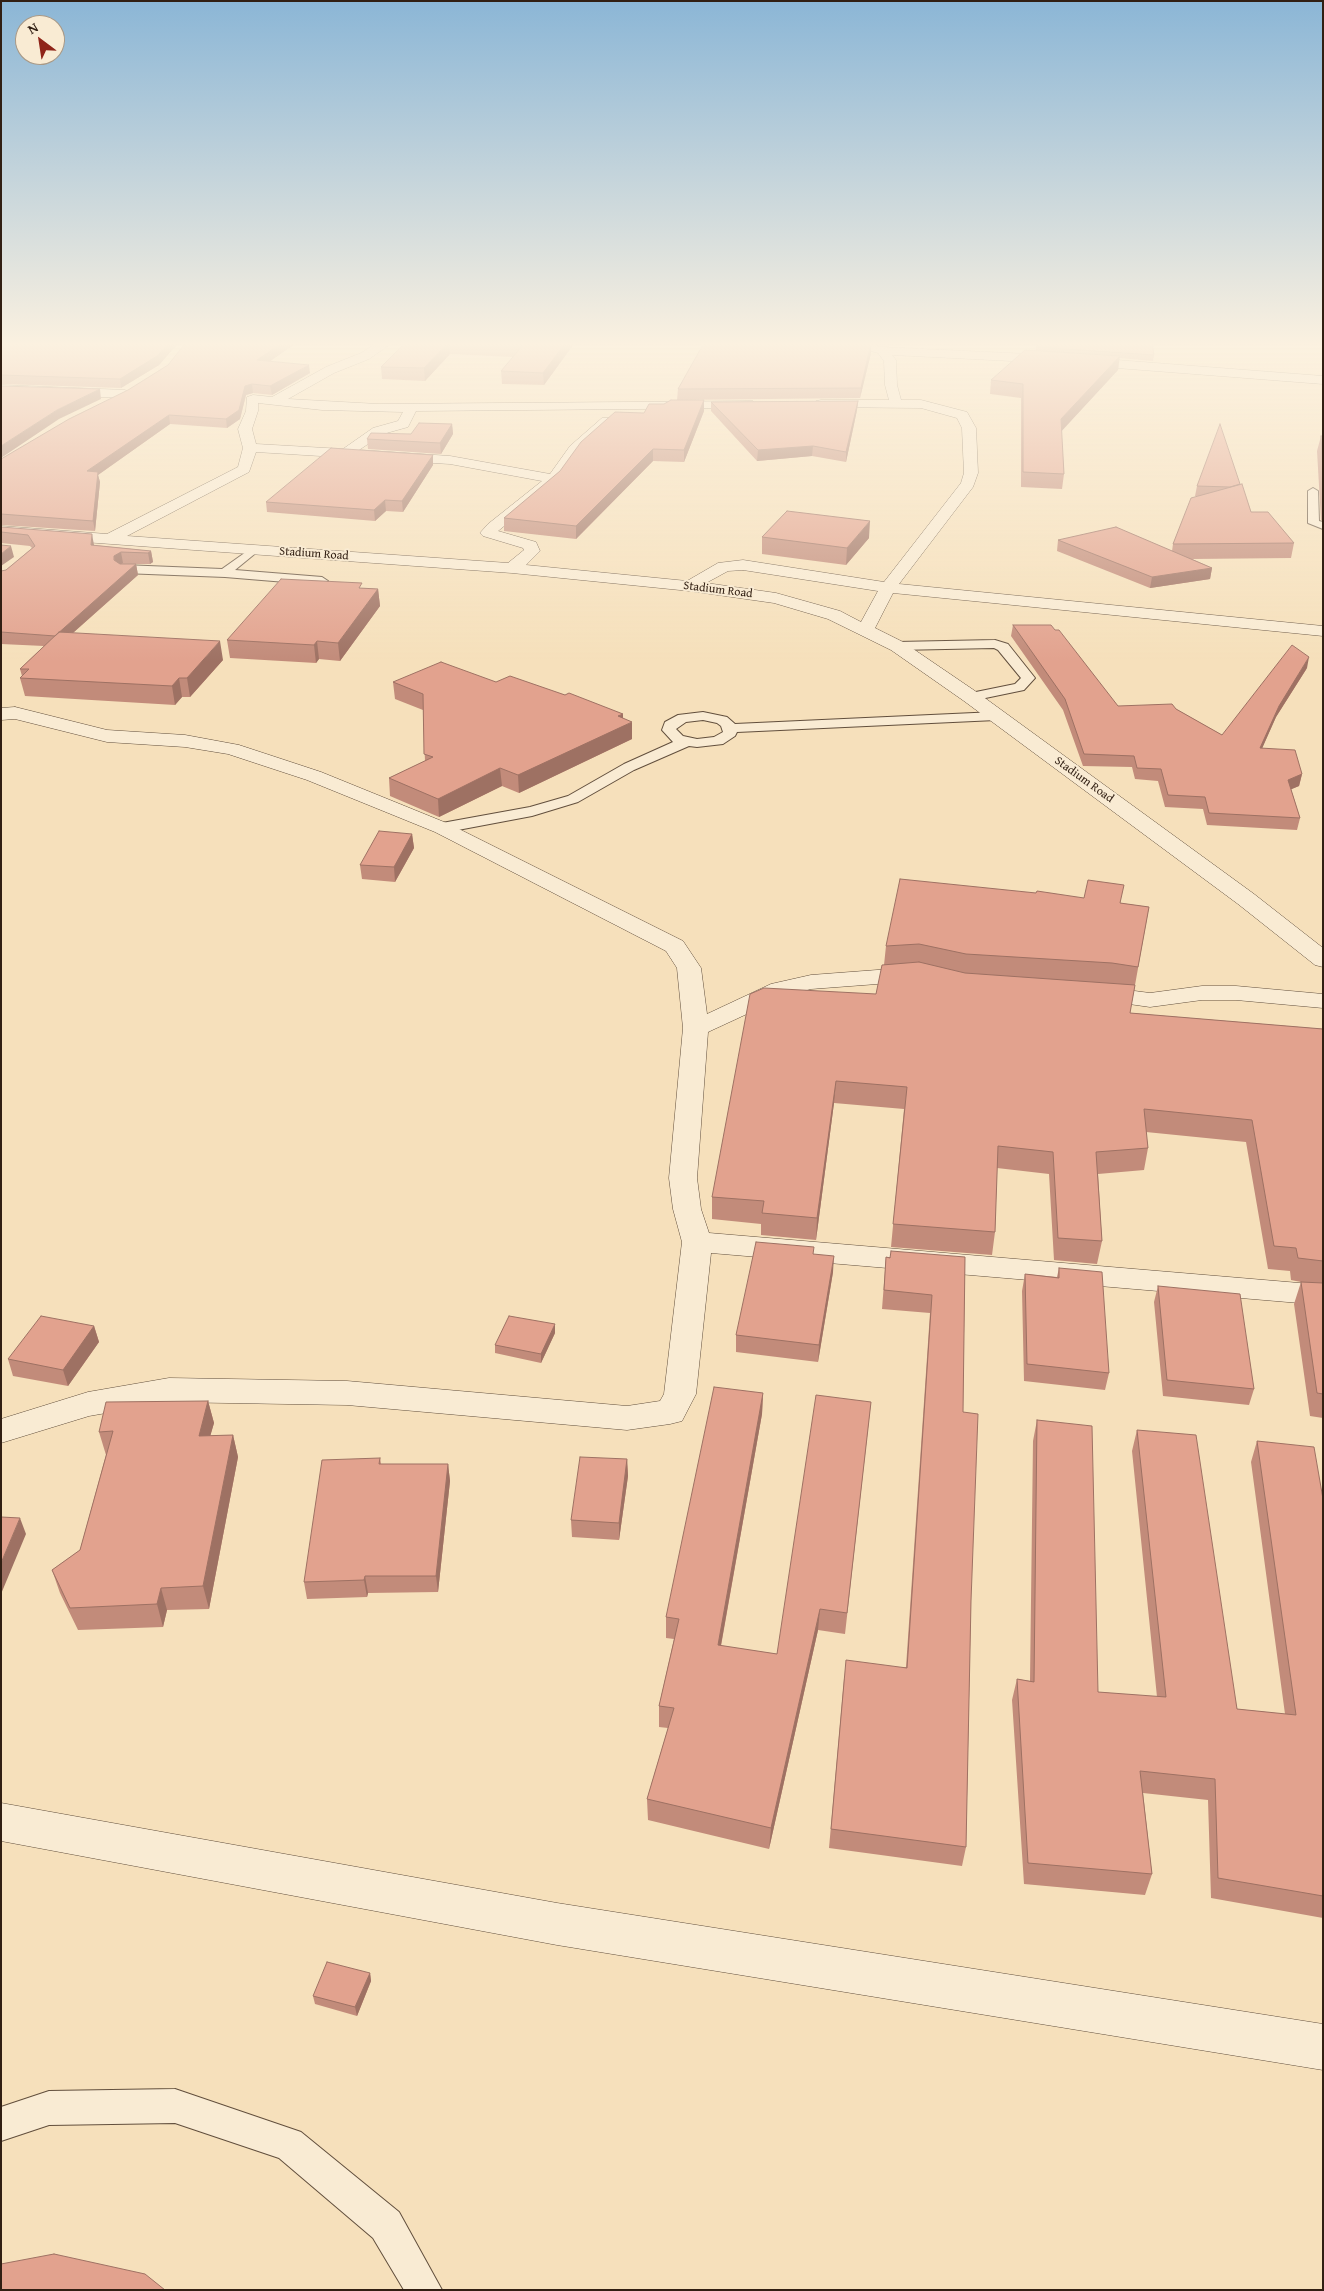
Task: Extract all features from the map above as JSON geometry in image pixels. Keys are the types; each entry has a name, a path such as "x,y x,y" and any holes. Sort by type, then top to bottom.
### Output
{"street":[{"path":"111,538 240,472 244,468 250,448 464,462 554,479"},
{"path":"345,454 354,448"},
{"path":"512,568 532,551 530,545 488,533 554,479 575,448"},
{"path":"865,630 888,588 968,484 971,473 970,448"},
{"name":"Stadium Road","path":"1,531 512,568 690,586 776,598 834,614 897,646 971,697 1238,893 1323,960"},
{"path":"690,586 722,567 738,564 888,588 1323,631"},
{"path":"1,714 15,713 107,736 185,741 232,749 314,776 442,828 675,946 690,968 696,1028 683,1178 687,1209 697,1242 680,1394 670,1412 627,1418 347,1393 169,1390 88,1404 1,1431"},
{"path":"696,1028 780,989 811,982 917,974 936,978"},
{"path":"1069,991 1150,1000 1202,993 1236,993 1323,1001"},
{"path":"697,1242 1323,1295"},
{"path":"1,1822 557,1924 1323,2047"}],"lane":[{"path":"1313,492 1314,523 1323,526"},
{"path":"225,573 253,550"},
{"path":"123,569 225,573 322,580"},
{"path":"897,646 995,644 1003,648 1028,678 1019,687 971,697"},
{"path":"731,728 730,733 718,740 686,741 678,739 669,730 670,725 683,718 713,717 722,720 731,728 996,716"},
{"path":"442,828 532,811 573,799 629,767 686,741"},
{"path":"1,2124 49,2108 175,2106 289,2144 386,2224 424,2290"}],"building":[{"path":"20,448 121,448 87,471 98,472 93,521 1,514 1,459"},
{"path":"331,448 433,455 402,501 385,500 374,510 266,502"},
{"path":"577,448 685,448 684,450 653,449 576,526 504,518 560,471"},
{"path":"756,448 787,448 758,450"},
{"path":"824,448 847,448 846,452"},
{"path":"1023,448 1063,448 1064,474 1023,472"},
{"path":"1211,448 1228,448 1240,484 1230,487 1197,486"},
{"path":"1322,448 1323,448 1323,472"},
{"path":"1242,484 1251,512 1268,512 1294,543 1173,544 1191,498"},
{"path":"787,511 870,521 847,548 762,537"},
{"path":"1,527 92,534 91,545 151,551 148,553 121,552 114,556 114,560 120,564 136,564 55,636 1,632 1,571 6,570 35,546 28,535 1,532"},
{"path":"1116,527 1212,568 1152,577 1058,540"},
{"path":"1,545 11,546 1,554"},
{"path":"281,579 362,583 359,588 378,589 338,643 317,641 314,645 227,640"},
{"path":"1013,625 1051,625 1055,630 1059,630 1118,706 1172,704 1176,709 1222,735 1292,645 1309,657 1279,706 1260,748 1295,750 1302,774 1288,780 1300,818 1209,813 1205,797 1168,795 1161,769 1137,768 1134,756 1084,754 1065,699"},
{"path":"59,632 220,641 187,678 179,678 172,686 20,678 29,669 20,669"},
{"path":"441,662 496,682 510,676 565,695 569,693 623,714 618,716 632,722 518,775 500,768 438,799 389,778 433,757 424,754 423,694 393,682"},
{"path":"379,831 412,834 394,867 360,865"},
{"path":"900,879 1036,893 1037,891 1084,898 1088,880 1124,885 1120,903 1149,907 1138,967 1112,963 966,954 919,944 886,946"},
{"path":"919,962 965,973 1135,985 1130,1013 1323,1029 1323,1261 1298,1258 1296,1248 1274,1246 1252,1120 1144,1109 1148,1148 1096,1152 1102,1241 1058,1238 1053,1152 998,1146 995,1232 893,1224 907,1087 836,1081 817,1218 762,1213 764,1201 712,1197 750,994 764,988 876,994 882,965"},
{"path":"756,1242 814,1247 813,1254 834,1256 819,1345 736,1335"},
{"path":"891,1251 965,1257 963,1412 978,1414 971,1601 966,1847 831,1829 846,1660 907,1668 932,1295 884,1290 886,1257 890,1258"},
{"path":"1059,1268 1102,1272 1109,1373 1027,1364 1025,1274 1059,1278"},
{"path":"1301,1282 1323,1283 1323,1394 1317,1393"},
{"path":"1158,1286 1240,1294 1254,1389 1167,1380"},
{"path":"41,1316 94,1326 63,1370 8,1359"},
{"path":"509,1316 555,1324 541,1354 495,1345"},
{"path":"714,1387 763,1393 718,1645 777,1654 816,1395 871,1402 847,1613 820,1609 771,1828 647,1799 674,1708 659,1706 679,1619 666,1617"},
{"path":"208,1401 199,1436 233,1435 203,1586 161,1588 157,1604 70,1608 52,1570 80,1550 113,1431 99,1432 106,1402"},
{"path":"1037,1420 1092,1426 1098,1692 1166,1697 1137,1430 1196,1435 1237,1709 1296,1715 1257,1441 1314,1447 1323,1499 1323,1896 1218,1878 1215,1779 1140,1771 1152,1874 1028,1863 1017,1679 1034,1682"},
{"path":"580,1457 627,1459 619,1523 571,1520"},
{"path":"380,1458 379,1464 448,1464 436,1576 365,1576 364,1580 304,1582 322,1460"},
{"path":"1,1517 20,1518 1,1563"},
{"path":"327,1962 370,1973 355,2007 313,1996"},
{"path":"54,2254 145,2274 165,2290 1,2290 1,2264"}]}
